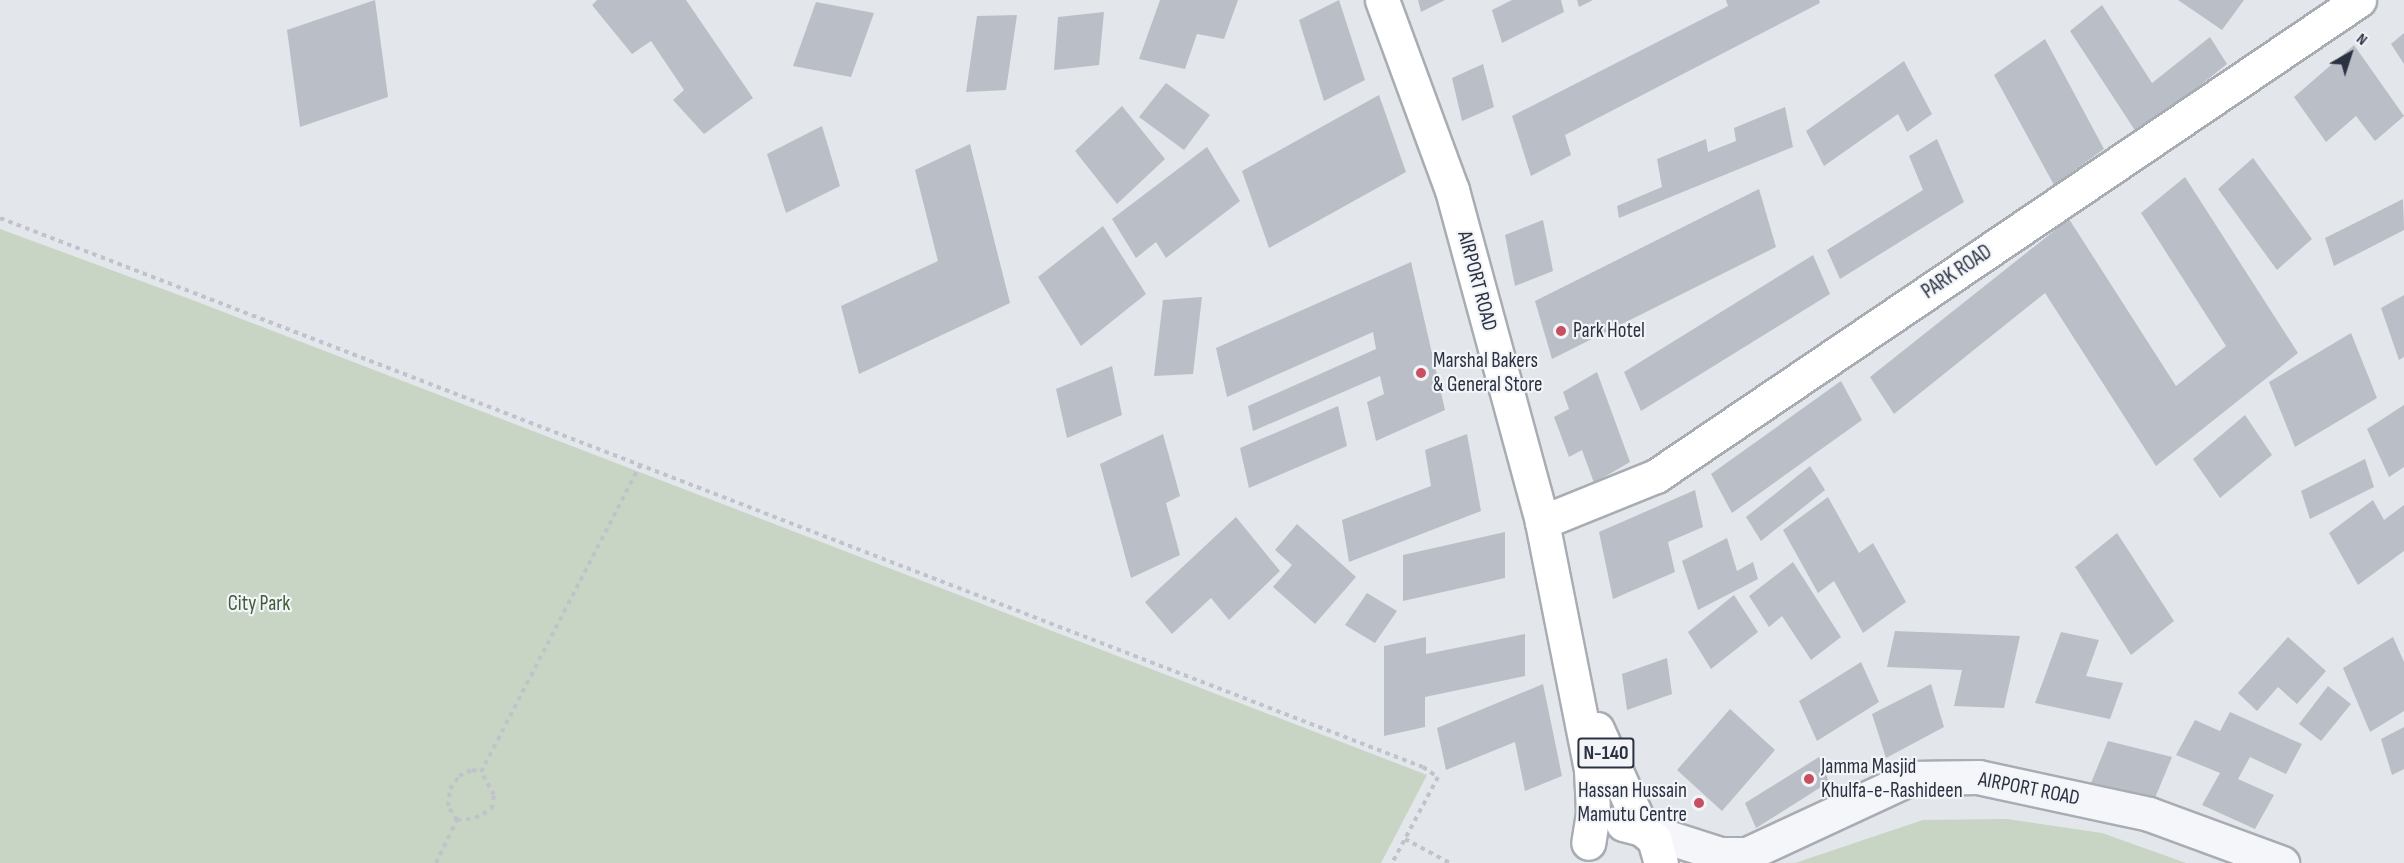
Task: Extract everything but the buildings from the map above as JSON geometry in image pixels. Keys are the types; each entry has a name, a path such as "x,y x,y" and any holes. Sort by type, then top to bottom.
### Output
{"main road":[{"name":"AIRPORT ROAD","path":"1382,0 1452,190 1542,522 1591,770 1593,813 1586,853"},
{"name":"PARK ROAD","path":"1542,522 1656,476 2359,0"},
{"name":"AIRPORT ROAD","path":"1574,675 1642,829"},
{"name":"N-140","path":"1586,853 1613,825 1642,829 1654,839 1661,863"}],"street":[{"name":"AIRPORT ROAD","path":"1642,829 1720,854 1742,858 1911,778 1978,777 2149,814 2282,863"}],"path":[{"path":"0,218 641,463 1179,675 1424,767 1438,777 1392,863"},
{"path":"481,772 641,463"},
{"path":"472,770 481,772 494,795 492,808 475,818 457,820 448,806 450,789 459,776 472,770"},
{"path":"436,863 457,820"},
{"path":"1405,839 1450,863"}],"green space":[{"name":"City Park","path":"0,229 187,298 1427,775 1381,863 0,863"},
{"path":"2007,819 2102,833 2186,863 1795,863 1923,820"}],"place":[{"name":"Park Hotel","path":"1561,331"},
{"name":"Marshal Bakers & General Store","path":"1421,373"},
{"name":"Jamma Masjid Khulfa-e-Rashideen","path":"1809,779"},
{"name":"Hassan Hussain Mamutu Centre","path":"1699,803"}]}
